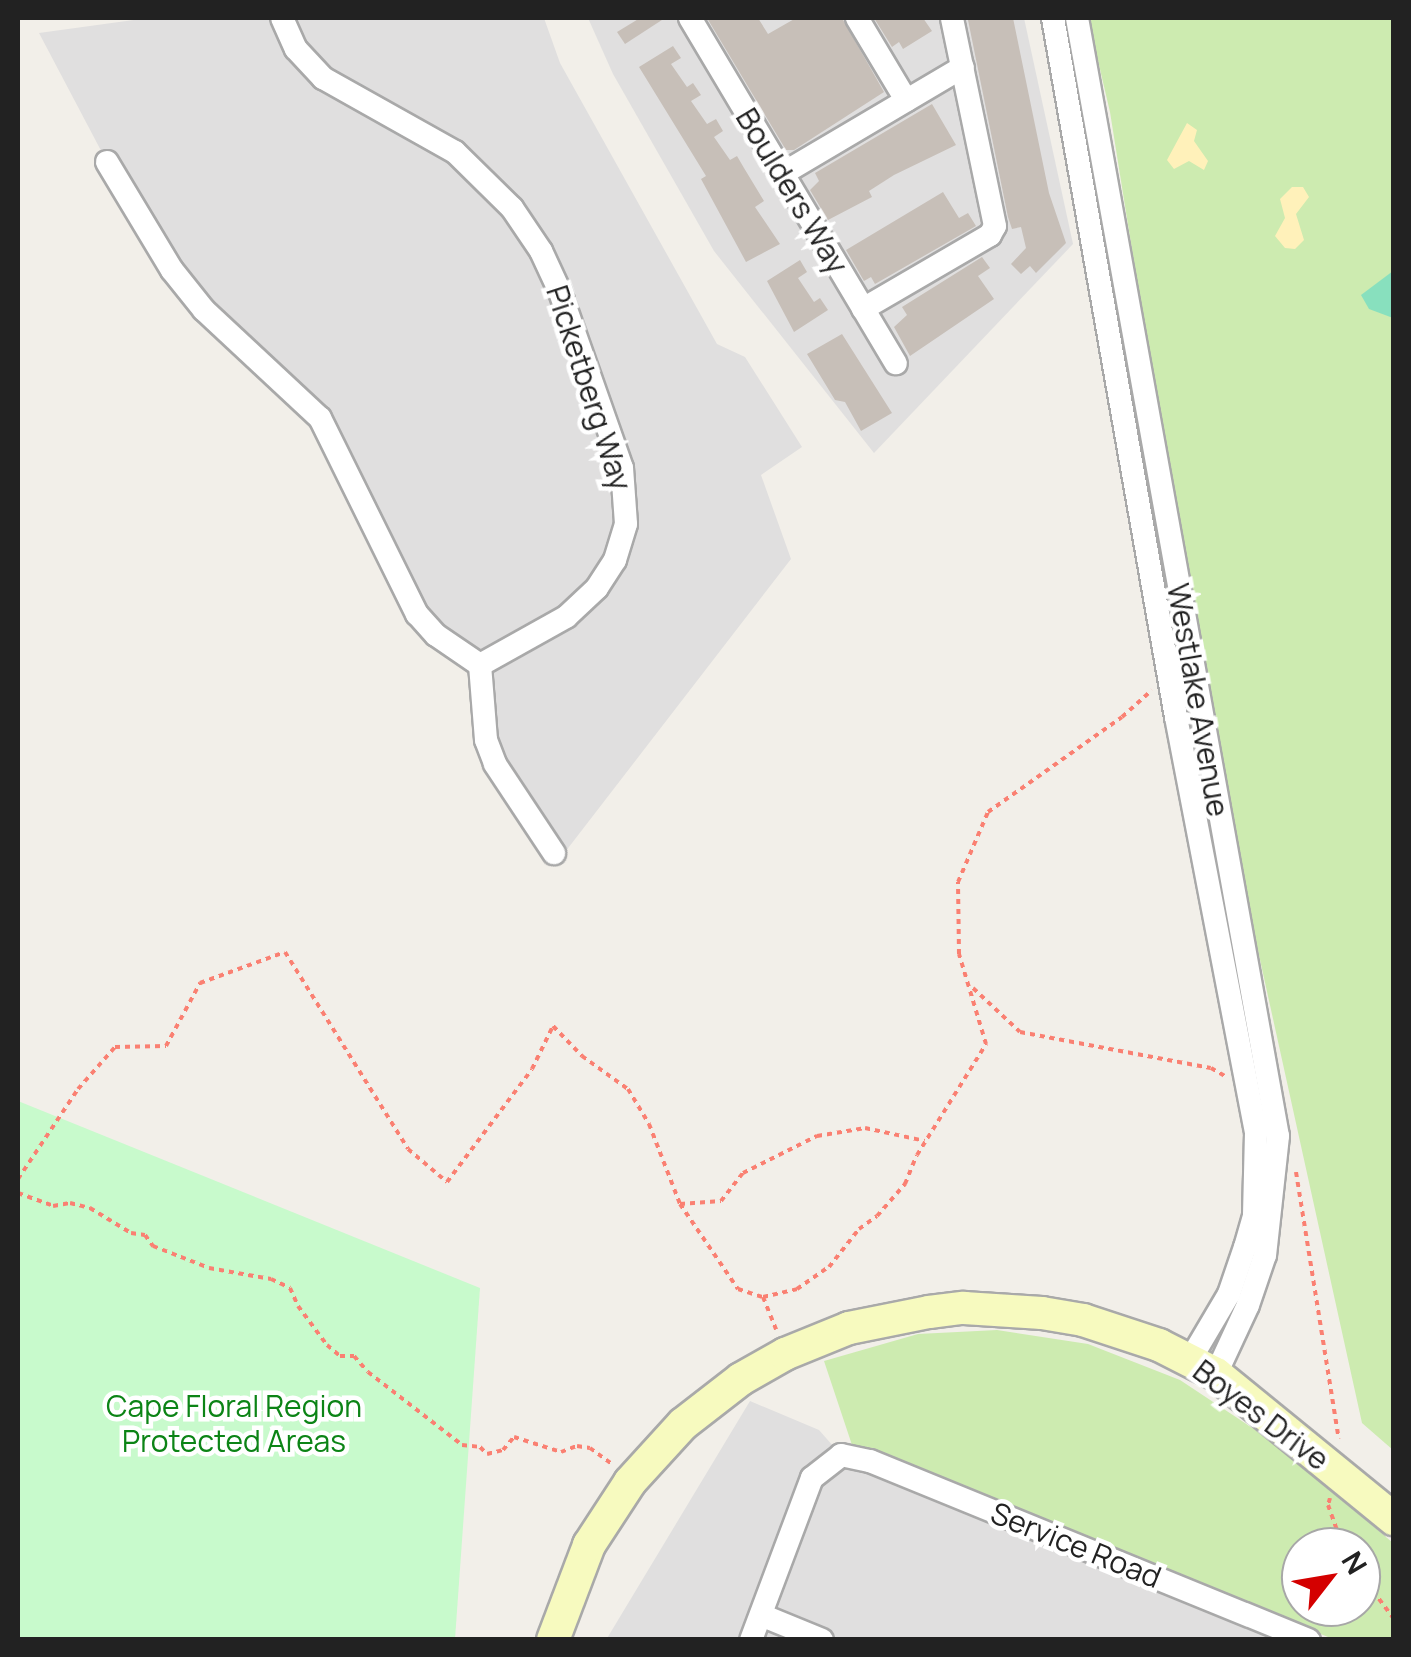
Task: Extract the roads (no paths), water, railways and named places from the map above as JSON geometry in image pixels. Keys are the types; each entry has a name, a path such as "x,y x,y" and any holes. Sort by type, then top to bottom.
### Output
{"main road":[{"name":"Boyes Drive","path":"553,1640 589,1544 653,1456 683,1424 741,1379 802,1346 849,1328 896,1317 964,1308 1083,1320 1203,1367 1394,1519"}],"street":[{"name":"Picketberg Way","path":"282,18 296,48 322,78 434,138 481,174 512,208 541,252 560,292 622,468 626,524 615,560 597,588 566,616 480,665"},
{"name":"Boulders Way","path":"690,18 896,363"},
{"path":"857,18 906,100"},
{"path":"863,309 990,236 996,221 952,18"},
{"name":"Westlake Avenue","path":"1053,18 1168,675 1256,1134 1254,1216 1203,1367"},
{"name":"Westlake Avenue","path":"1078,18 1278,1136 1264,1254 1248,1305 1203,1367"},
{"path":"782,174 963,67"},
{"path":"107,162 172,270 204,310 320,418 417,614 436,635 480,665 486,740 495,764 554,853"},
{"name":"Service Road","path":"761,1615 812,1478 841,1455 870,1461 1309,1640"},
{"path":"751,1640 761,1615 822,1640"}],"park label":[{"name":"Cape Floral Region Protected Areas","path":"234,1423"}]}
